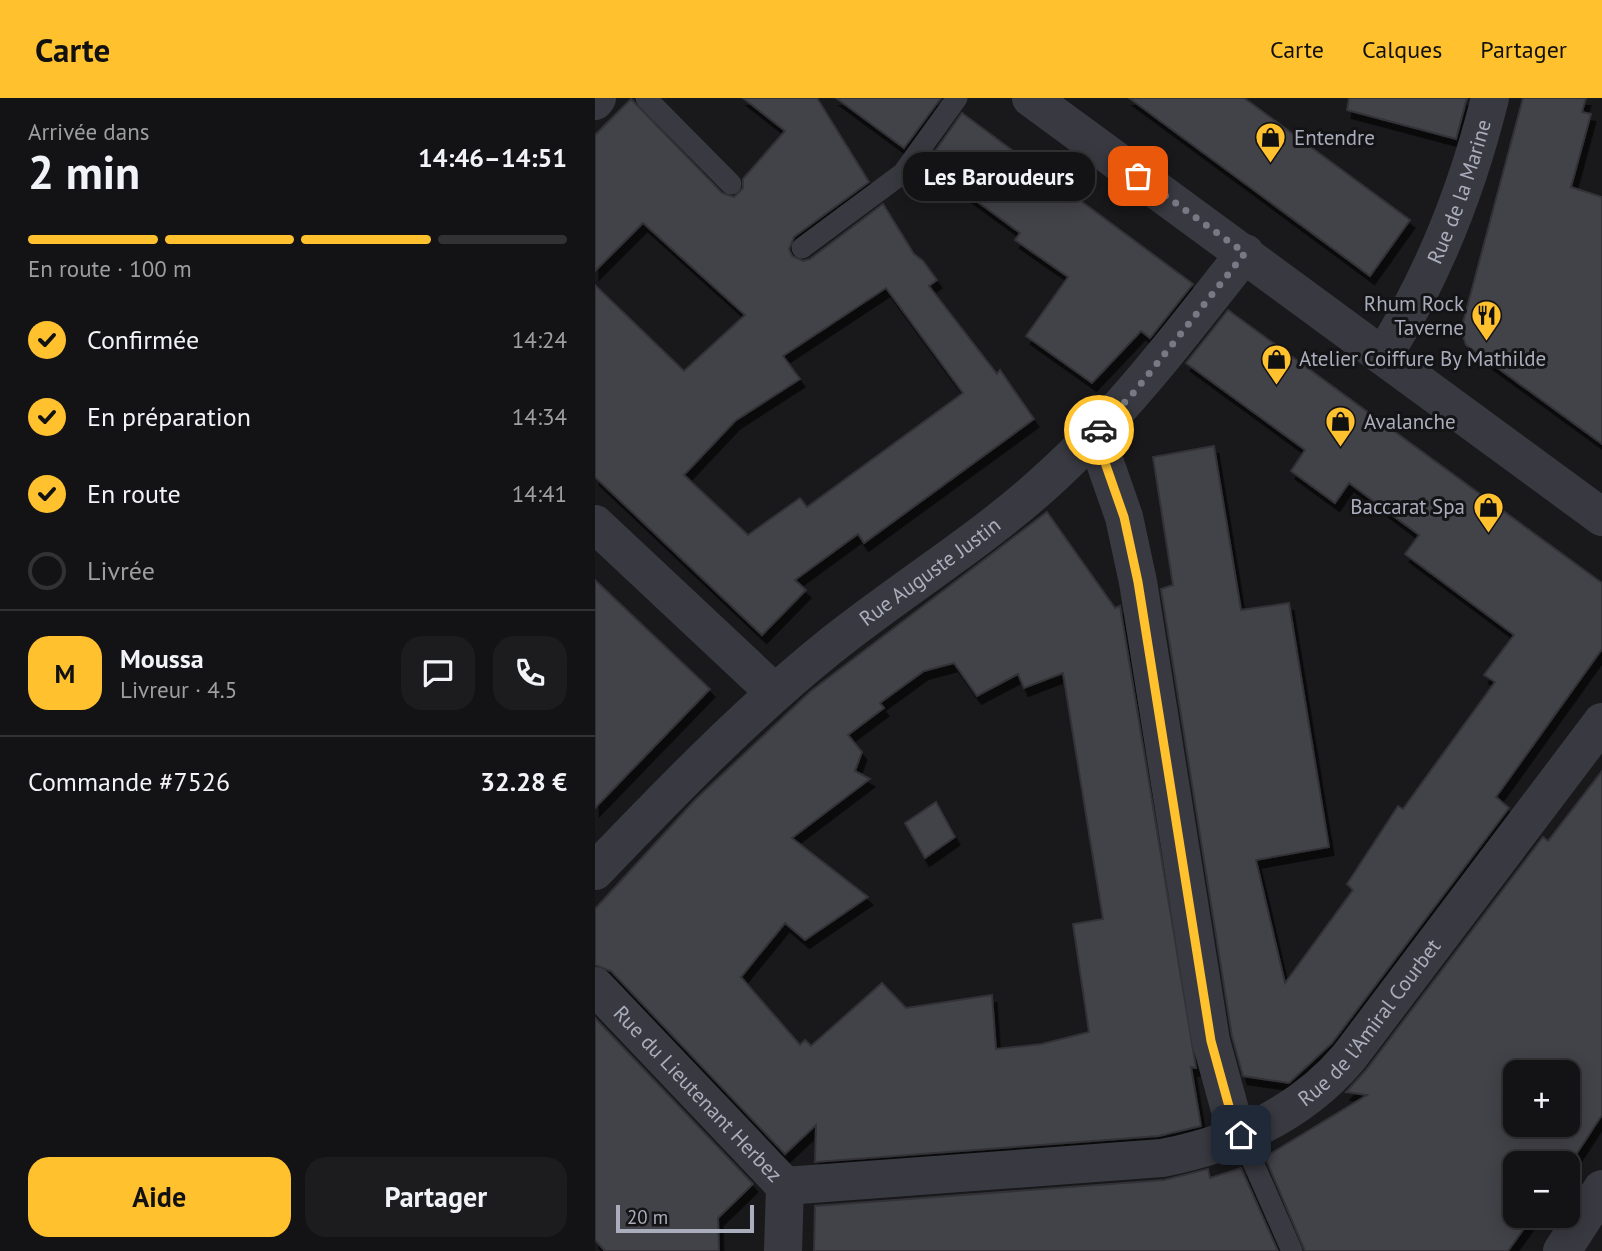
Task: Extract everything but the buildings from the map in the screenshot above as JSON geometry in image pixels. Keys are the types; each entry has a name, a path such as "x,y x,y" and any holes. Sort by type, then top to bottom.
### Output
{"street":[{"path":"1031,98 1602,517"},
{"name":"Rue de la Marine","path":"1383,356 1406,320 1454,220 1471,170 1490,98"},
{"name":"Rue Auguste Justin","path":"595,871 721,740 774,692 831,645 998,523 1095,434 1136,390 1245,253"},
{"path":"1095,434 1124,517 1133,556 1211,1041 1230,1110 1241,1135"},
{"path":"595,524 774,692"},
{"name":"Rue de l'Amiral Courbet","path":"785,1186 1162,1158 1188,1153 1241,1135 1294,1108 1333,1077 1602,722"},
{"name":"Rue du Lieutenant Herbez","path":"595,986 785,1186 783,1251"},
{"path":"1563,1251 1602,1189"}],"lane":[{"path":"646,98 731,184"},
{"path":"802,248 903,173 957,98"},
{"path":"1241,1135 1292,1251"}],"way so far":[{"path":"1099,430 1136,390 1245,253 1138,176"}],"place":[{"name":"Entendre","path":"1271,165"},
{"name":"Les Baroudeurs","path":"1138,176"},
{"name":"Rhum Rock Taverne","path":"1487,343"},
{"name":"Atelier Coiffure By Mathilde","path":"1276,386"},
{"name":"Avalanche","path":"1341,449"},
{"name":"Baccarat Spa","path":"1488,534"}],"route":[{"path":"1099,430 1095,434 1124,517 1138,582 1211,1041 1230,1110 1241,1135"}]}
